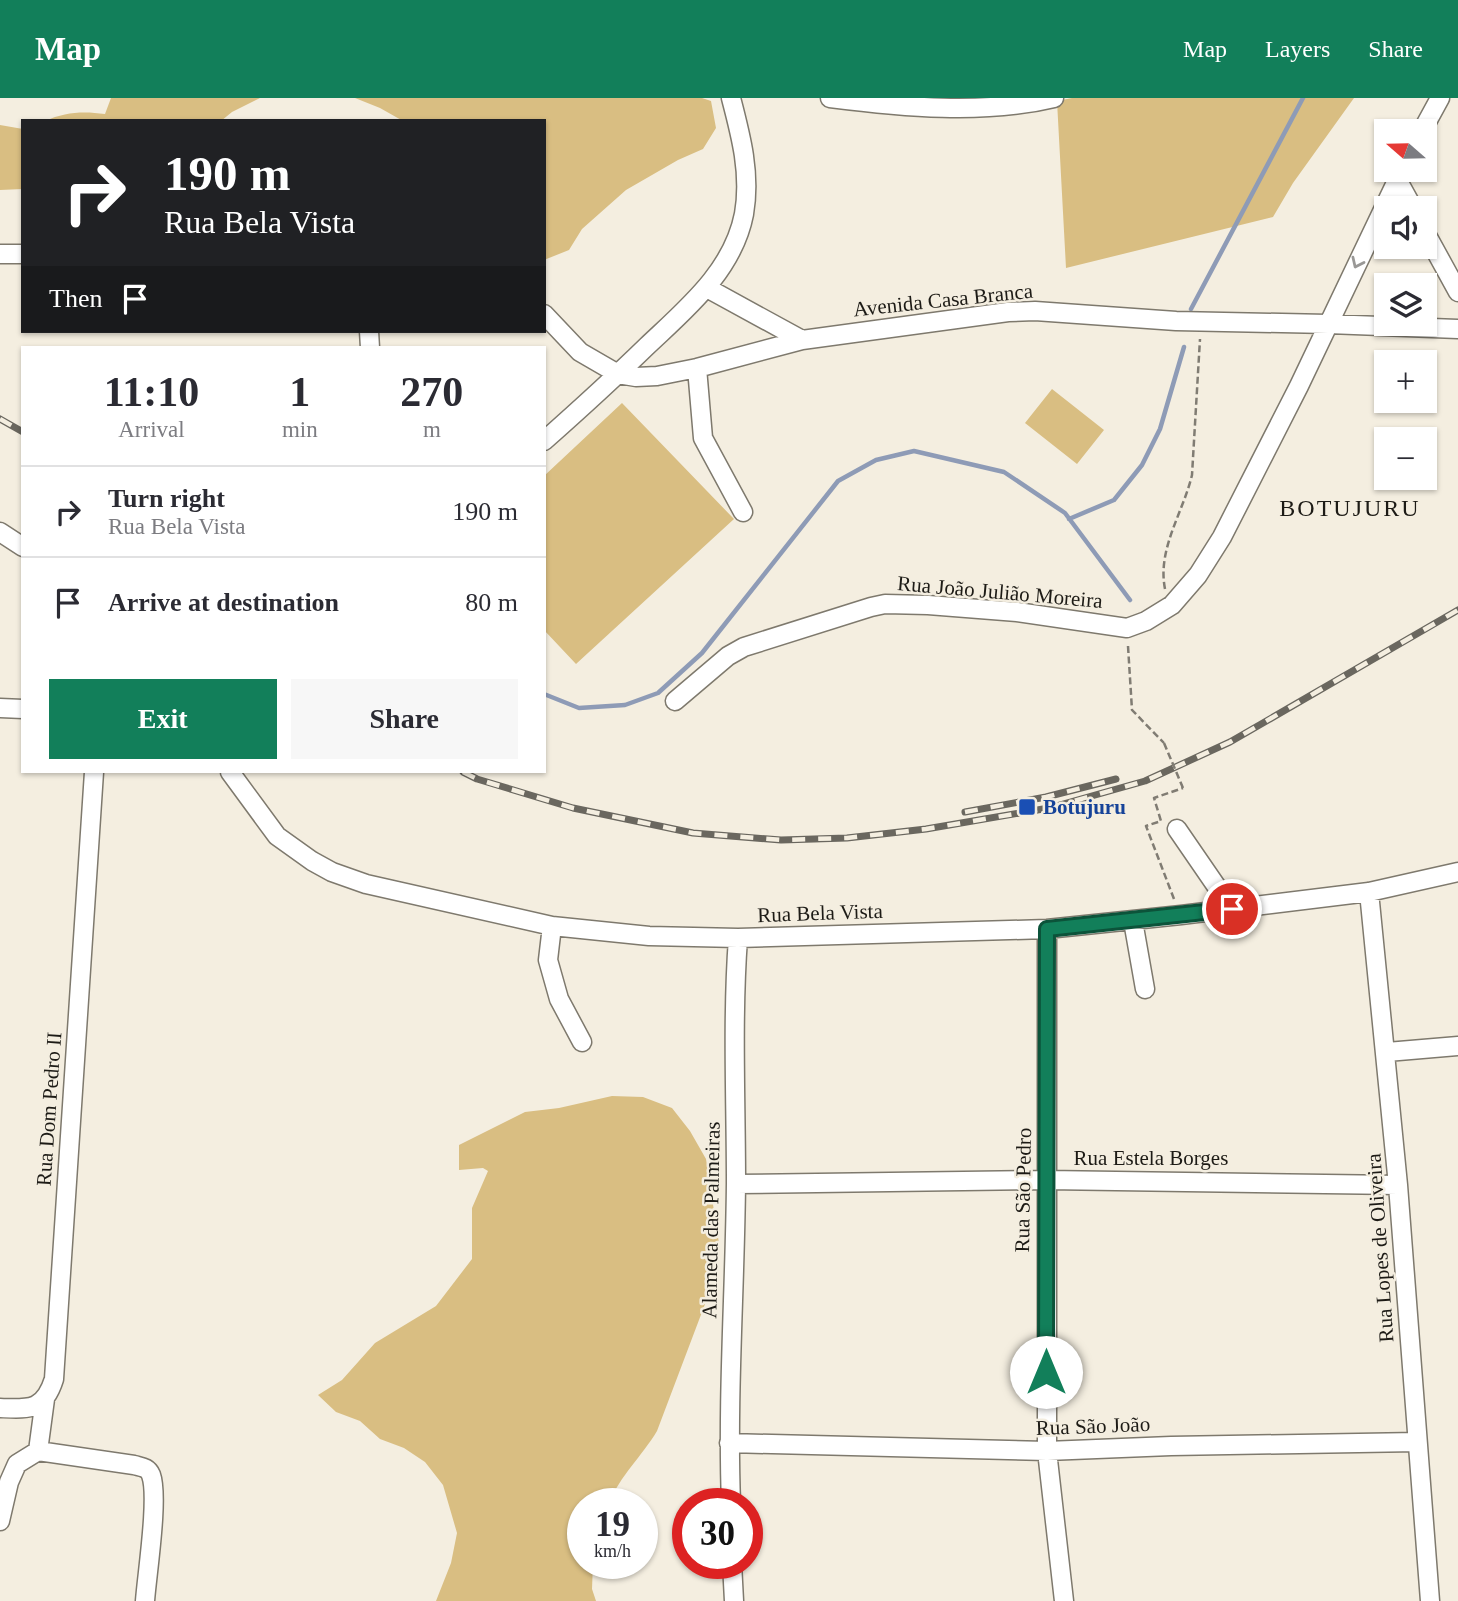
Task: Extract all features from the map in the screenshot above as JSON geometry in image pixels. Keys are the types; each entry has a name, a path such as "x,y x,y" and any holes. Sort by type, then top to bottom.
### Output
{"street":[{"path":"546,439 707,288 726,261 737,240 744,213 745,150 731,98"},
{"path":"830,98 866,103 974,108 1054,98"},
{"path":"1429,119 1440,98"},
{"name":"Rua João Julião Moreira","path":"675,701 728,656 744,647 885,604 1017,612 1127,628 1146,621 1172,605 1198,575 1222,537 1299,386 1395,182"},
{"path":"0,254 21,254"},
{"path":"1437,254 1458,292"},
{"path":"707,288 802,340"},
{"name":"Avenida Casa Branca","path":"546,316 580,352 618,374 657,376 802,340 1008,312 1458,330"},
{"path":"697,368 703,438 743,512"},
{"path":"0,532 21,546"},
{"name":"Rua Dom Pedro II","path":"45,1399 54,1379 94,773"},
{"name":"Rua Bela Vista","path":"231,773 277,836 312,862 332,872 366,884 552,926 649,936 738,938 1047,929 1369,892 1458,872"},
{"path":"1177,829 1232,909"},
{"name":"Rua Lopes de Oliveira","path":"1369,892 1387,1052 1430,1601"},
{"path":"1133,921 1145,989"},
{"path":"552,926 548,960 559,999 582,1042"},
{"name":"Rua São Pedro","path":"1047,929 1047,1451 1064,1601"},
{"name":"Alameda das Palmeiras","path":"730,1488 729,1443 736,1184 734,989 738,938"},
{"path":"1387,1052 1458,1046"},
{"name":"Rua Estela Borges","path":"736,1184 1047,1180 1398,1185"},
{"path":"0,1408 37,1406 45,1399"},
{"path":"38,1451 45,1399"},
{"name":"Rua São João","path":"729,1443 1047,1451 1417,1442"},
{"path":"0,1521 9,1482 17,1464 38,1451 146,1468 151,1474 153,1486 145,1601"},
{"path":"733,1579 734,1601"}],"path":[{"path":"1172,605 1165,592 1164,565 1172,529 1188,492 1192,475 1201,321"},
{"path":"1127,628 1132,710 1164,743 1183,788 1154,798 1161,821 1146,825 1181,915"}],"shaded area":[{"path":"111,98 260,98 223,119 51,119 74,113 105,114"},
{"path":"355,98 702,98 711,101 716,128 703,149 626,190 582,229 569,250 546,259 546,119 399,119"},
{"path":"1072,98 1354,98 1293,183 1273,217 1066,268 1057,101"},
{"path":"0,125 21,129 21,189 0,190"},
{"path":"1052,389 1104,430 1077,464 1025,423"},
{"path":"622,403 734,519 576,664 546,632 546,474"},
{"path":"612,1096 643,1097 672,1108 690,1131 706,1159 720,1250 716,1275 657,1431 651,1440 617,1488 567,1488 567,1579 592,1579 596,1601 436,1601 451,1563 457,1533 443,1485 425,1462 404,1448 380,1439 360,1421 336,1412 318,1395 342,1380 375,1343 436,1306 472,1259 472,1208 488,1171 483,1168 459,1170 459,1145 525,1112 559,1108"}],"waterway":[{"path":"1191,309 1303,98"},
{"path":"1069,519 1114,500 1142,465 1160,429 1184,347"},
{"path":"546,695 579,708 625,705 658,693 702,653 838,481 876,460 914,451 1004,472 1065,513 1130,600"}],"railway":[{"path":"0,419 21,431"},
{"path":"465,773 573,808 693,833 781,840 847,838 926,829 1049,808 1145,781 1230,742 1458,610"},
{"path":"965,812 1046,797 1116,779"}],"place":[{"name":"Botujuru","path":"1027,807"}],"district":[{"name":"BOTUJURU","path":"1350,508"}],"route":[{"path":"1046,1372 1047,929 1232,909"}]}
